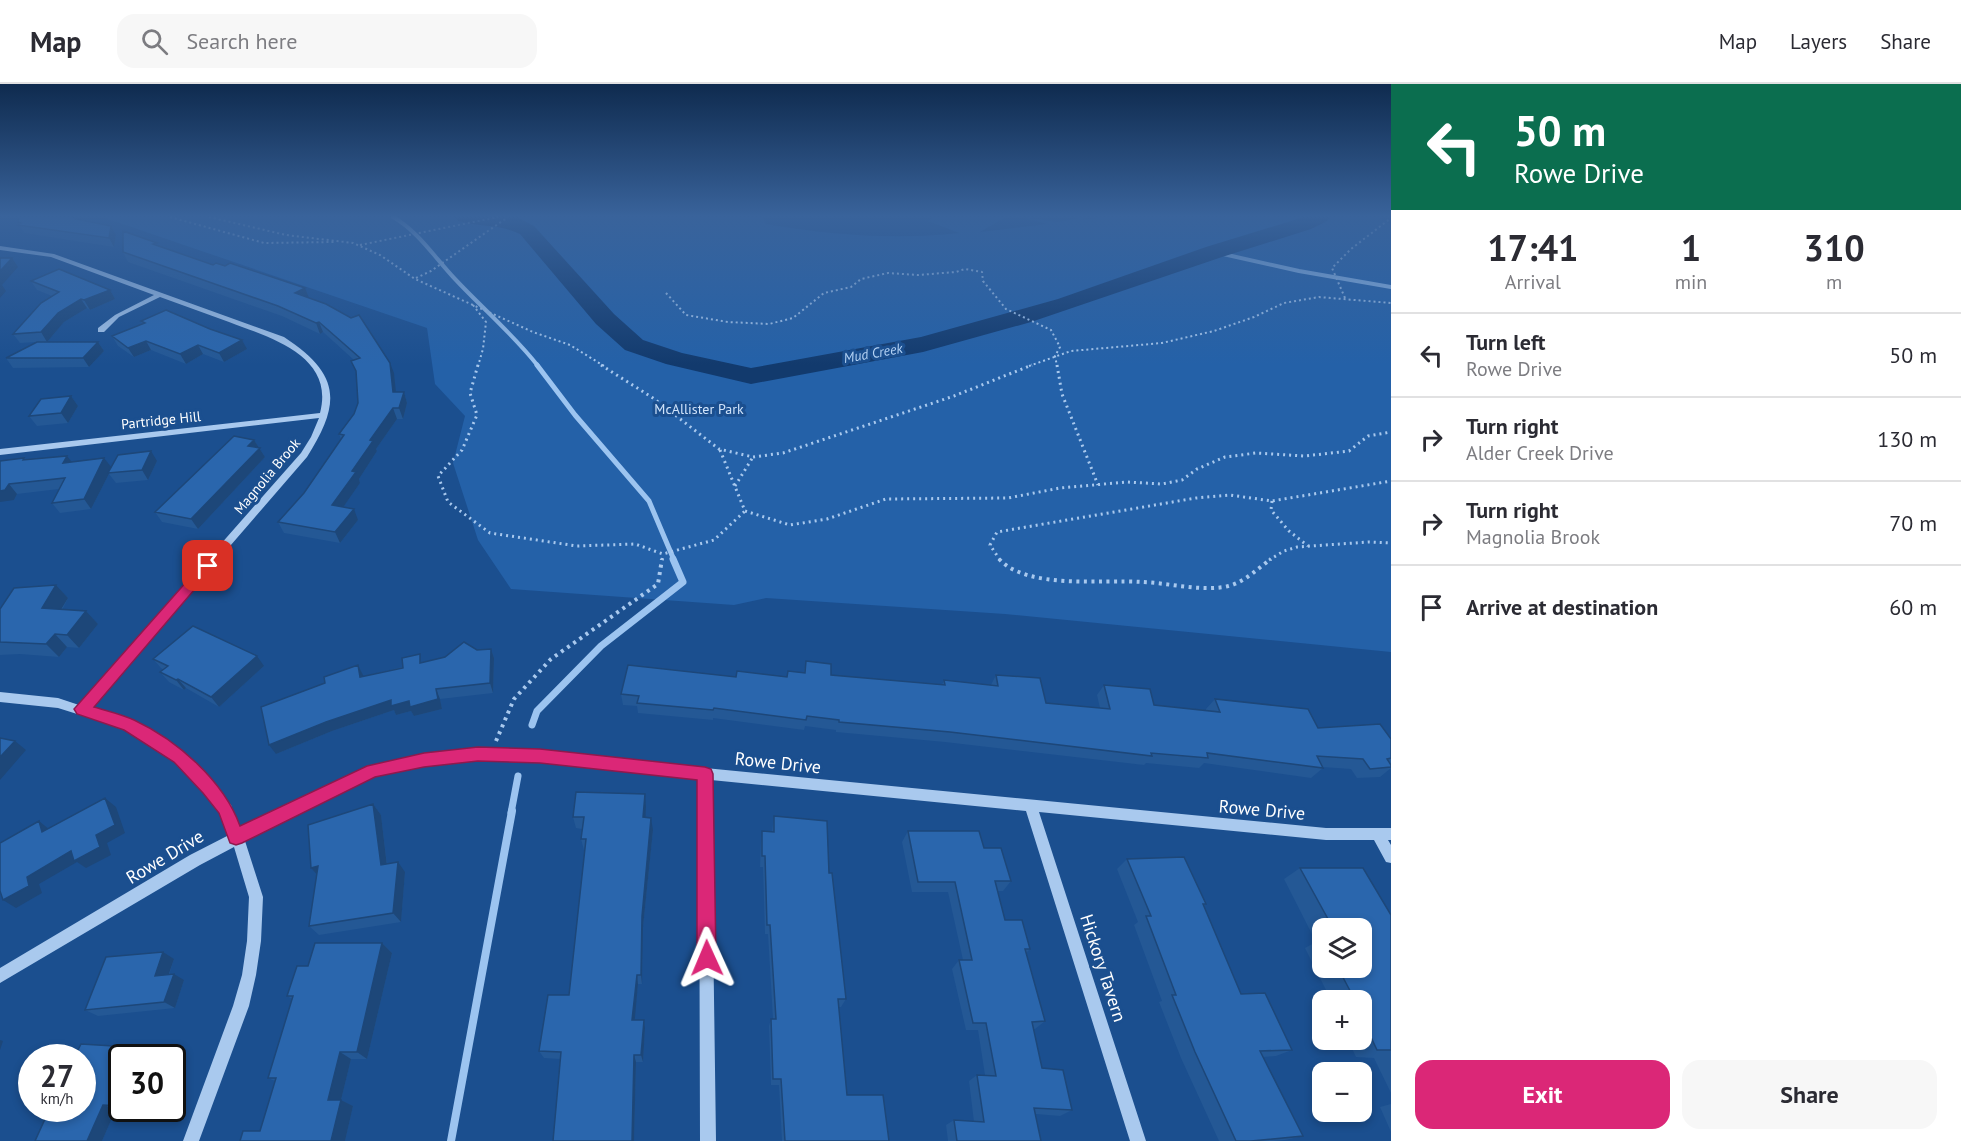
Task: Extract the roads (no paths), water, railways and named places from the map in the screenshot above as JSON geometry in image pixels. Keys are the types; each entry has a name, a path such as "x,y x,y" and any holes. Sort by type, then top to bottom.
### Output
{"street":[{"name":"Magnolia Brook","path":"82,709 286,477 314,441 327,407 326,386 322,374 310,357 281,339 83,266"},
{"path":"100,330 117,315 160,294"},
{"name":"Partridge Hill","path":"0,452 325,415"},
{"path":"0,697 58,703 129,725 179,757 209,787 226,809 246,859 256,897 249,975 241,1006 191,1141"},
{"name":"Rowe Drive","path":"0,976 236,837 373,771 424,760 490,754 540,756 1326,834 1384,835"},
{"path":"705,774 708,1141"},
{"name":"Hickory Tavern","path":"1031,806 1138,1141"},
{"path":"1384,835 1391,857"}],"waterway":[{"path":"444,266 538,366"},
{"name":"Mud Creek","path":"559,266 605,319 634,345 675,359 751,376 923,344 1066,304 1173,266"},
{"path":"1278,266 1391,287"},
{"path":"537,365 575,415 649,501 674,560"},
{"path":"532,725 537,711 601,646 683,582 673,559"},
{"path":"511,813 518,776"},
{"path":"451,1141 512,811"}],"park label":[{"name":"McAllister Park","path":"699,409"}]}
